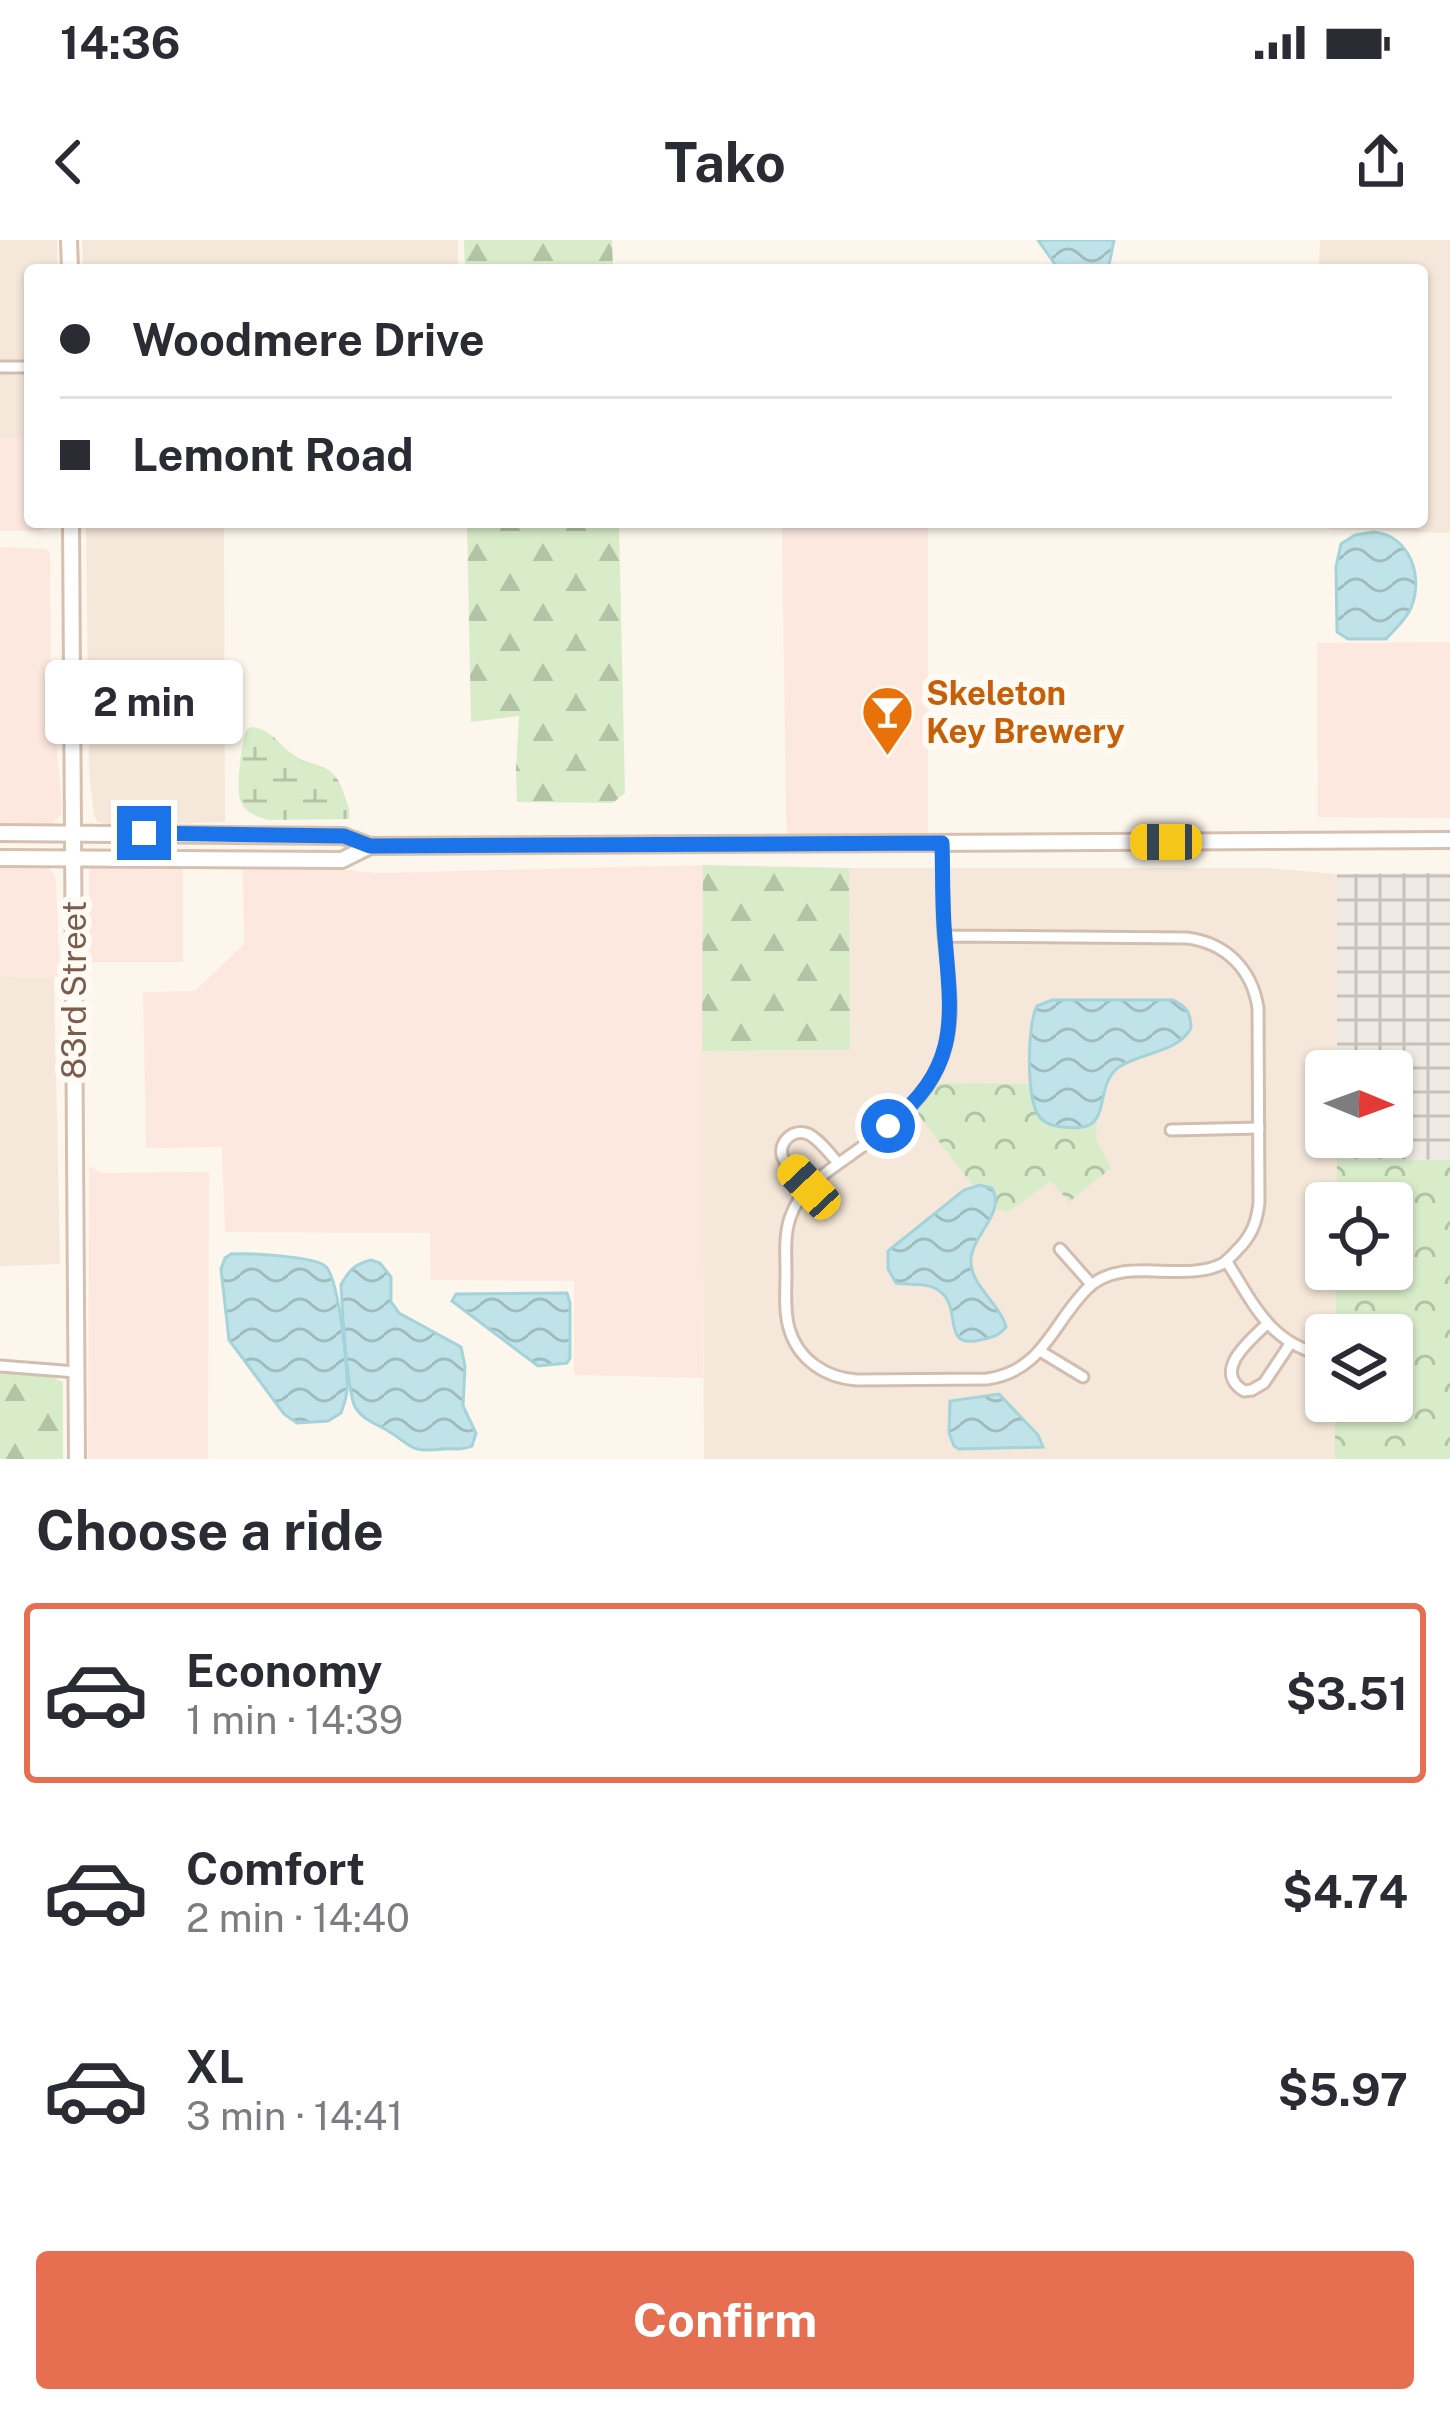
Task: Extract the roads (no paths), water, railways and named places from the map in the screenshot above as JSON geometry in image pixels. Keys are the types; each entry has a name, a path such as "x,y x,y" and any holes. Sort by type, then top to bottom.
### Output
{"main road":[{"name":"83rd Street","path":"71,528 76,1459"},
{"path":"0,833 344,836 370,846 1450,840"},
{"path":"0,858 342,860 370,846"}],"street":[{"path":"942,843 944,936 951,1018 946,1047 934,1076 910,1108 809,1187 789,1219 787,1319 792,1336 807,1360 837,1377 987,1379 1014,1371 1034,1359 1091,1285 1119,1274 1198,1271 1227,1262 1255,1225 1259,1203 1258,1008 1243,966 1218,947 1180,938 944,936"},
{"path":"1171,1130 1259,1128"},
{"path":"809,1187 783,1160 785,1140 796,1133 809,1134 838,1163"},
{"path":"1060,1250 1091,1285"},
{"path":"1227,1262 1267,1324 1305,1352"},
{"path":"1267,1324 1233,1362 1236,1388 1258,1388 1290,1344"},
{"path":"1040,1351 1083,1377"},
{"path":"0,1366 76,1372"}],"water":[{"path":"1038,240 1114,240 1109,264 1055,264"},
{"path":"1374,532 1405,549 1414,571 1415,596 1406,617 1386,639 1348,639 1337,632 1336,567 1341,544 1355,535"},
{"path":"1052,1000 1173,1000 1187,1011 1191,1028 1177,1043 1112,1073 1091,1124 1056,1126 1041,1119 1035,1107 1029,1062 1037,1006"},
{"path":"980,1185 992,1188 995,1206 973,1250 972,1268 1006,1327 994,1336 968,1341 956,1334 943,1294 927,1286 896,1283 888,1269 888,1251 964,1190"},
{"path":"231,1254 295,1258 325,1266 330,1273 344,1341 347,1389 341,1413 328,1421 297,1423 284,1414 229,1340 221,1269"},
{"path":"371,1260 391,1277 391,1302 399,1313 461,1347 463,1406 476,1433 472,1446 417,1449 355,1407 341,1285 353,1268"},
{"path":"567,1293 570,1358 567,1363 538,1366 452,1301 456,1294"},
{"path":"999,1394 1038,1435 1043,1447 954,1446 949,1433 950,1401"}],"place":[{"name":"Skeleton Key Brewery","path":"887,758"}]}
